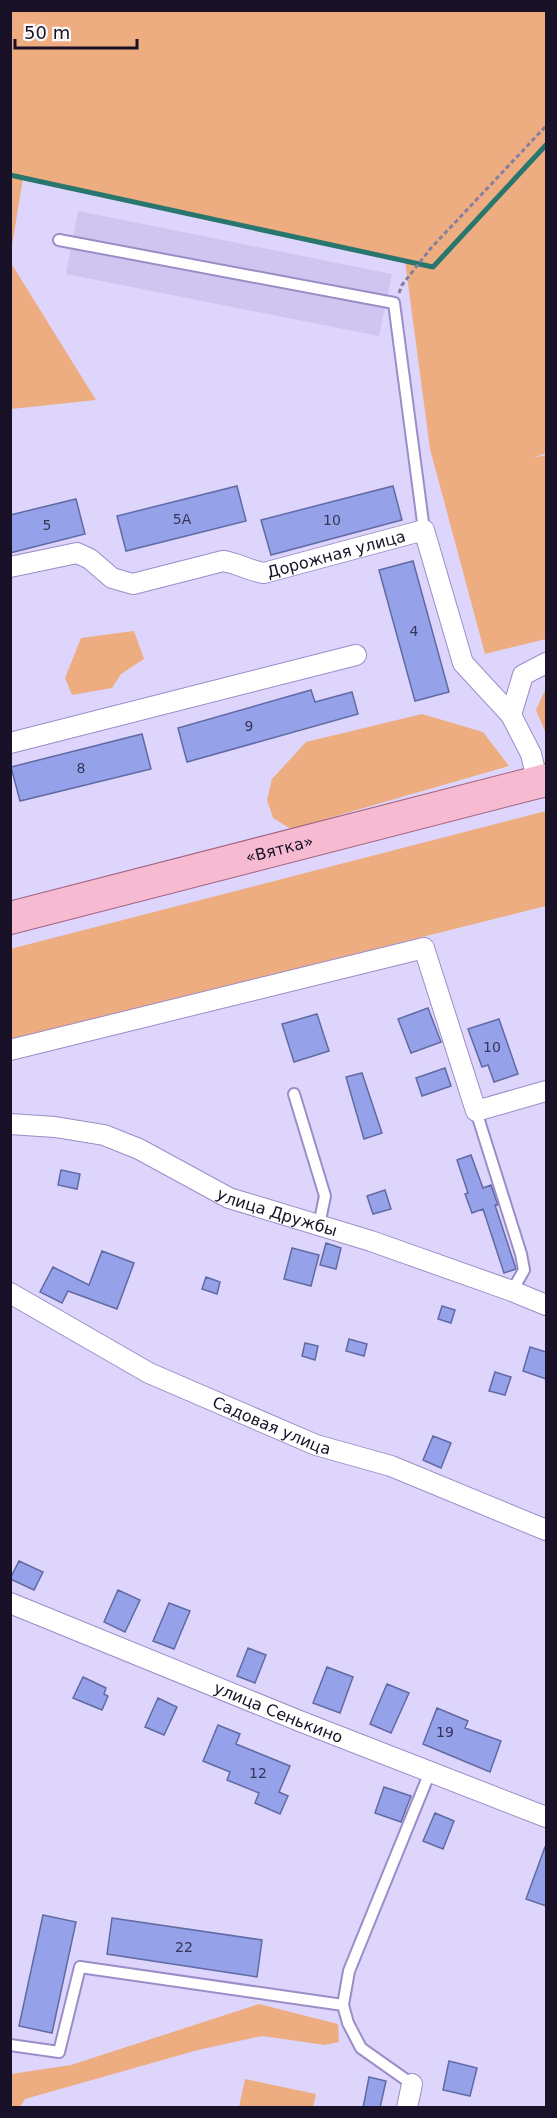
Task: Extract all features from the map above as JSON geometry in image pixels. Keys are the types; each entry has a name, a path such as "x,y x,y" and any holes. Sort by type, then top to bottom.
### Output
{"main road":[{"name":"«Вятка»","path":"10,918 542,782"}],"street":[{"name":"Дорожная улица","path":"10,567 77,553 90,559 112,578 133,584 223,561 264,573 424,530"},
{"path":"424,530 463,663 511,715 542,782"},
{"path":"10,743 356,655"},
{"path":"511,715 522,675 546,663"},
{"path":"10,1050 424,948 476,1111 546,1091"},
{"name":"улица Дружбы","path":"10,1124 55,1126 104,1136 139,1149 229,1198 371,1241 546,1305"},
{"name":"Садовая улица","path":"10,1293 149,1373 316,1445 391,1466 546,1530"},
{"name":"улица Сенькино","path":"10,1603 546,1817"},
{"path":"407,2108 412,2084"}],"lane":[{"path":"59,240 394,303 424,530"},
{"path":"294,1094 325,1196 319,1225"},
{"path":"476,1111 521,1254 524,1270 512,1291"},
{"path":"412,2084 361,2048 348,2023 343,2005 349,1971 430,1772"},
{"path":"10,2044 59,2052 80,1967 343,2005"}],"path":[{"path":"394,303 402,285 431,249 546,126"}],"shaded area":[{"path":"11,10 546,11 546,453 533,458 546,455 546,639 485,654 430,449 405,261 23,178 11,252"},
{"path":"78,211 392,274 379,336 66,274"},
{"path":"11,263 96,400 11,409"},
{"path":"134,631 144,659 121,674 112,688 72,695 65,678 81,638"},
{"path":"546,688 546,734 536,710"},
{"path":"422,714 483,732 509,766 291,829 273,818 267,800 272,779 306,742"},
{"path":"546,811 546,906 11,1040 10,949"},
{"path":"259,2004 338,2024 339,2042 325,2045 262,2036 198,2050 25,2099 20,2107 11,2107 11,2074 71,2065"},
{"path":"245,2079 316,2094 313,2107 239,2107"}],"building":[{"path":"237,486 246,521 126,551 117,516"},
{"path":"393,486 402,520 271,555 261,520"},
{"path":"76,499 85,534 10,553 10,515"},
{"path":"413,561 449,692 415,701 379,570"},
{"path":"311,690 315,702 352,692 358,714 187,762 178,728"},
{"path":"142,734 151,769 20,801 11,767"},
{"path":"428,1008 441,1042 411,1053 398,1019"},
{"path":"317,1014 329,1051 294,1062 282,1024"},
{"path":"499,1019 518,1074 494,1082 488,1065 482,1067 468,1029"},
{"path":"445,1068 451,1086 422,1096 416,1078"},
{"path":"362,1073 382,1133 364,1139 346,1077"},
{"path":"471,1155 483,1188 491,1185 498,1205 495,1205 516,1269 504,1273 483,1209 472,1213 457,1160"},
{"path":"61,1170 80,1174 77,1189 58,1185"},
{"path":"385,1190 391,1209 373,1214 367,1196"},
{"path":"326,1243 341,1248 336,1269 320,1265"},
{"path":"292,1248 319,1255 311,1286 284,1279"},
{"path":"102,1251 134,1263 117,1309 68,1291 62,1303 40,1292 53,1267 89,1285"},
{"path":"206,1277 220,1282 217,1294 202,1289"},
{"path":"442,1306 455,1310 451,1323 438,1319"},
{"path":"349,1339 367,1344 364,1356 346,1351"},
{"path":"305,1343 318,1346 315,1360 302,1356"},
{"path":"530,1347 546,1352 546,1379 523,1371"},
{"path":"495,1372 511,1377 505,1395 489,1391"},
{"path":"433,1436 451,1443 441,1468 423,1460"},
{"path":"19,1561 43,1572 34,1590 10,1579"},
{"path":"118,1590 140,1600 125,1632 104,1622"},
{"path":"169,1603 190,1611 174,1649 153,1641"},
{"path":"248,1648 266,1655 255,1683 237,1676"},
{"path":"327,1667 353,1677 340,1713 313,1703"},
{"path":"83,1677 106,1688 104,1694 108,1696 102,1710 73,1698"},
{"path":"387,1684 409,1693 391,1733 370,1724"},
{"path":"158,1698 177,1707 164,1735 145,1727"},
{"path":"437,1708 468,1721 465,1728 501,1741 490,1772 423,1744"},
{"path":"218,1725 240,1734 236,1744 290,1766 279,1792 288,1796 280,1814 255,1803 259,1793 227,1780 230,1772 203,1761"},
{"path":"384,1787 411,1796 401,1822 375,1813"},
{"path":"435,1813 454,1821 443,1849 423,1841"},
{"path":"546,1847 546,1906 526,1899"},
{"path":"43,1915 76,1922 52,2033 19,2026"},
{"path":"112,1918 262,1940 257,1977 107,1954"},
{"path":"449,2061 477,2068 470,2096 443,2090"},
{"path":"369,2077 386,2081 380,2108 363,2108"}],"waterway":[{"path":"10,175 433,267 546,145"}]}
